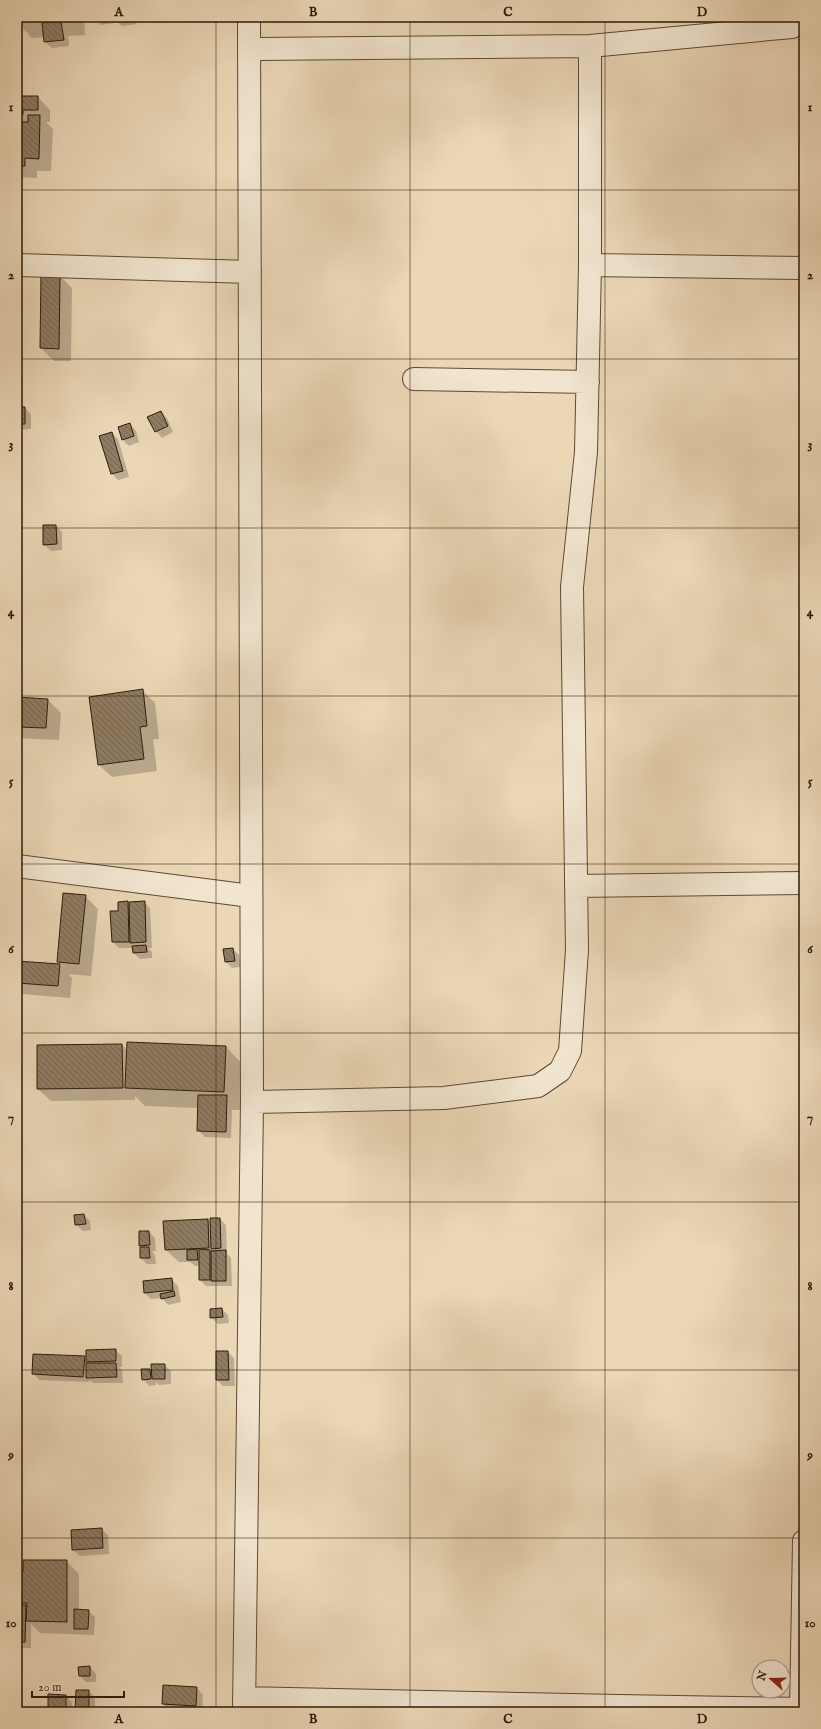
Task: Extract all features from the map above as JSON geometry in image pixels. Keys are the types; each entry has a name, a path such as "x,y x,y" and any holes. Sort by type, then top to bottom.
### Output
{"street":[{"path":"249,17 252,1102 244,1705 801,1710 804,1541"},
{"path":"249,49 590,46 792,27"},
{"path":"252,1102 444,1098 538,1086 560,1071 570,1051 577,950 572,587 586,452 590,265 590,46"},
{"path":"17,265 250,272"},
{"path":"590,265 804,268"},
{"path":"414,380 588,382"},
{"path":"17,866 251,896"},
{"path":"576,886 804,882"}],"building":[{"path":"17,17 67,17 67,18 17,20"},
{"path":"115,17 131,17 131,18 115,20"},
{"path":"61,21 64,40 44,42 42,23"},
{"path":"17,96 38,96 38,110 23,110 23,115 17,115"},
{"path":"28,115 40,115 39,159 25,158 25,166 17,166 17,122 28,122"},
{"path":"41,274 60,274 59,349 40,348"},
{"path":"17,407 25,407 25,424 17,424"},
{"path":"161,411 168,426 155,432 147,417"},
{"path":"130,423 134,436 122,440 118,427"},
{"path":"112,432 123,471 111,474 99,436"},
{"path":"43,525 56,525 57,544 43,545"},
{"path":"143,689 147,726 140,727 144,759 98,765 89,697"},
{"path":"17,697 48,699 46,728 17,727"},
{"path":"63,893 86,895 79,964 57,962"},
{"path":"128,901 129,942 112,942 110,911 118,911 118,902"},
{"path":"145,901 146,942 130,943 129,902"},
{"path":"146,945 147,952 133,953 132,946"},
{"path":"233,948 235,961 225,962 223,949"},
{"path":"17,961 60,964 58,986 17,983"},
{"path":"127,1042 226,1046 224,1092 125,1088"},
{"path":"122,1044 123,1088 37,1089 37,1045"},
{"path":"198,1095 227,1095 226,1132 197,1131"},
{"path":"84,1214 86,1224 75,1225 74,1215"},
{"path":"210,1218 220,1218 221,1248 211,1249"},
{"path":"208,1219 209,1248 165,1250 163,1221"},
{"path":"139,1231 149,1231 150,1245 139,1246"},
{"path":"140,1247 149,1247 150,1258 140,1258"},
{"path":"197,1249 198,1260 187,1260 187,1250"},
{"path":"199,1249 210,1250 210,1280 199,1280"},
{"path":"226,1250 226,1281 211,1281 211,1251"},
{"path":"172,1278 173,1290 144,1293 143,1281"},
{"path":"174,1291 175,1296 161,1299 160,1294"},
{"path":"222,1308 223,1317 210,1318 210,1309"},
{"path":"116,1349 116,1361 86,1362 86,1350"},
{"path":"216,1351 228,1351 229,1380 216,1380"},
{"path":"33,1354 85,1356 83,1377 32,1374"},
{"path":"86,1363 116,1363 117,1377 86,1378"},
{"path":"151,1364 165,1364 165,1379 152,1379"},
{"path":"141,1369 150,1369 151,1379 142,1380"},
{"path":"102,1528 103,1548 72,1550 71,1530"},
{"path":"23,1560 67,1560 67,1622 26,1621 27,1603 17,1603 17,1572 23,1572"},
{"path":"17,1605 26,1605 25,1642 17,1642"},
{"path":"74,1609 89,1610 88,1629 74,1629"},
{"path":"90,1666 90,1676 79,1676 78,1667"},
{"path":"163,1685 197,1687 196,1706 162,1704"},
{"path":"76,1690 89,1690 89,1712 75,1711"},
{"path":"48,1694 66,1695 66,1709 48,1709"}]}
